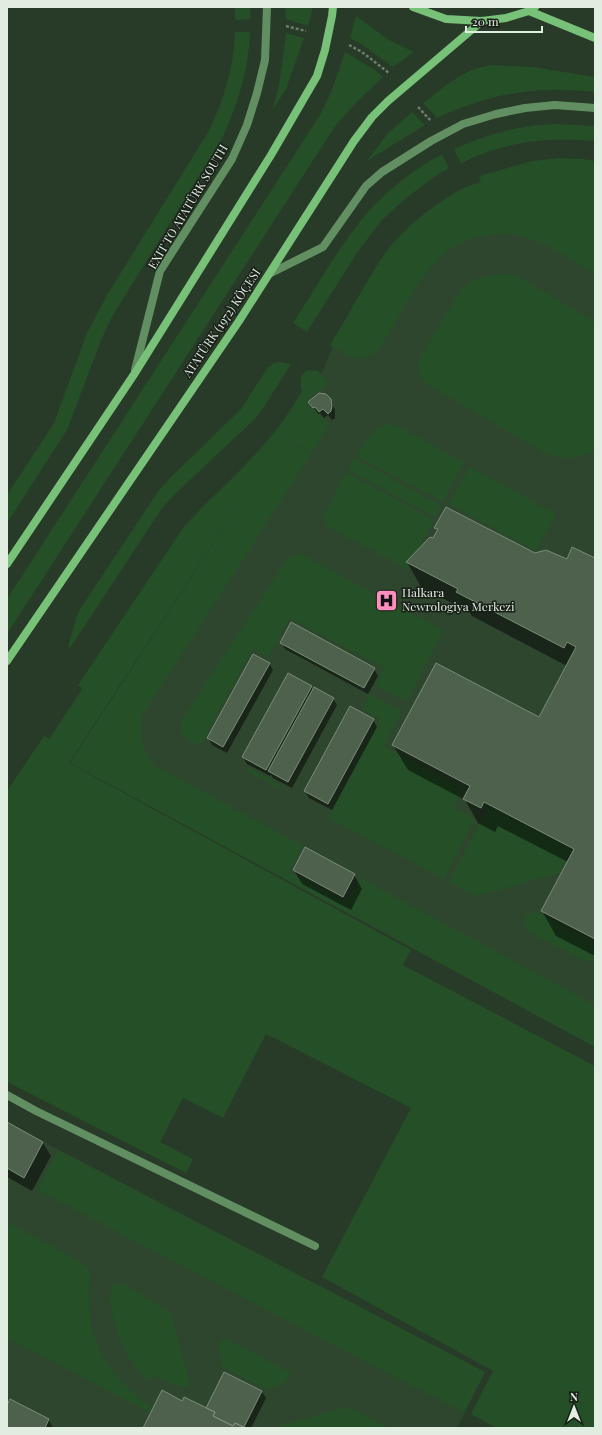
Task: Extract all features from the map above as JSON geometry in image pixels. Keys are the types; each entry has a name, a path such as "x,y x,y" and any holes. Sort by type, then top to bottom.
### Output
{"street":[{"name":"EXIT TO ATATÜRK SOUTH","path":"135,373 160,271 232,159 247,125 265,60 267,7"},
{"path":"7,564 135,373 271,155 317,76 325,50 332,16 332,7"},
{"path":"413,7 446,18 482,21 506,18 532,9 595,38"},
{"name":"ATATÜRK (1972) KÖÇESI","path":"7,661 239,321 354,141 372,117 388,101 482,21"},
{"path":"269,274 323,247 366,186 382,172 402,158 451,130 463,124 496,114 525,108 555,106 595,108"},
{"path":"7,1095 36,1111 315,1246"}],"path":[{"path":"286,26 306,31"},
{"path":"349,45 362,52 388,73"},
{"path":"418,107 431,121"}],"shaded area":[{"path":"235,7 250,7 250,19 235,20"},
{"path":"285,7 313,7 308,26 286,19"},
{"path":"356,16 389,40 414,52 393,67 350,38"},
{"path":"235,32 250,32 249,46 242,86 223,137 112,317 102,338 67,430 7,523 7,495 54,423 87,333 107,295 210,129 220,106 227,82 233,58"},
{"path":"286,33 304,38 286,89 272,111 279,86"},
{"path":"345,52 375,70 383,77 336,125 7,634 7,599 320,115 332,90"},
{"path":"492,65 533,67 595,77 595,92 554,90 514,93 476,103 437,118 423,103 463,74 481,67"},
{"path":"412,112 425,125 367,161 387,134"},
{"path":"558,124 595,126 595,141 543,140 526,142 494,150 461,163 454,149 492,134 531,126"},
{"path":"442,154 449,168 434,177 405,199 381,221 357,253 307,332 293,323 338,252 368,212 402,180"},
{"path":"560,158 595,161 595,274 547,246 526,237 510,234 499,234 473,238 460,243 449,250 429,269 413,292 379,349 366,358 360,359 349,356 330,345 383,256 408,227 439,203 461,189 481,182 479,176 532,161"},
{"name":"Halkara Newrologiya Merkezi","path":"595,162 595,1047 70,763 283,437 322,373 334,343 385,259"},
{"path":"505,274 521,278 595,322 595,451 572,458 561,458 548,455 425,383 420,377 418,364 421,356 461,289 473,280 487,276"},
{"path":"280,362 291,364 264,407 255,419 163,507 70,648 68,647 80,609 159,490 241,409 268,367"},
{"path":"307,370 318,371 329,383 307,402 312,410 315,408 329,424 313,452 283,437 69,763 411,950 403,965 595,1066 595,1428 497,1428 471,1414 493,1371 322,1277 411,1108 266,1034 223,1118 183,1098 160,1142 193,1159 186,1173 7,1082 7,791 44,736 49,739 82,689 78,685 183,528 198,511 254,456 283,420 302,391 301,379"},
{"path":"387,424 400,427 464,463 443,502 356,456 373,433 377,429"},
{"path":"283,437 312,453 143,714 141,728 142,741 150,759 154,765 303,846 289,872 346,902 360,878 595,1005 595,1047 70,763"},
{"path":"354,458 441,505 435,517 348,470"},
{"path":"470,467 556,514 536,551 449,504"},
{"path":"346,472 434,520 407,569 328,527 323,520 325,513"},
{"path":"300,554 444,630 407,701 375,685 384,668 290,618 268,657 253,649 200,746 187,739 181,732 180,728 183,718 286,560"},
{"path":"370,694 402,711 384,746 464,788 454,808 475,819 444,879 328,818 380,719 362,709"},
{"path":"248,767 281,785 279,789 246,771"},
{"path":"489,806 572,849 559,873 481,895 474,895 449,882"},
{"path":"534,911 595,942 595,959 588,962 583,960 529,932 524,926 524,920 527,915"},
{"path":"7,1122 485,1372 457,1428 7,1428"},
{"path":"58,1150 485,1372 464,1413 37,1190"},
{"path":"7,1222 88,1267 90,1277 90,1318 97,1344 109,1366 134,1394 153,1409 151,1413 7,1338"},
{"path":"113,1285 125,1285 171,1313 190,1383 187,1388 177,1386 154,1376 148,1381 128,1356 119,1337 110,1301 110,1293"},
{"path":"224,1338 290,1372 291,1376 285,1383 266,1390 223,1367 219,1343"},
{"path":"342,1408 354,1409 388,1428 272,1428"}],"building":[{"path":"319,393 326,394 331,399 331,411 328,414 323,409 319,412 308,402"},
{"path":"446,507 535,553 546,550 567,559 572,547 595,558 595,939 541,911 574,849 484,802 481,808 463,799 470,786 392,745 436,663 539,717 576,647 567,642 564,648 456,592 458,589 406,562 430,537 433,538 438,529 434,528"},
{"path":"291,622 375,668 364,688 280,643"},
{"path":"253,654 270,663 223,747 207,738"},
{"path":"288,673 312,686 266,770 242,757"},
{"path":"314,687 334,698 288,782 268,771"},
{"path":"350,706 374,719 328,804 304,791"},
{"path":"305,847 355,874 343,897 293,870"},
{"path":"7,1122 43,1142 24,1178 7,1168"},
{"path":"224,1372 262,1391 244,1427 235,1423 233,1426 213,1416 215,1412 206,1408"},
{"path":"162,1390 182,1401 184,1397 215,1412 213,1416 233,1426 235,1423 245,1428 143,1428"},
{"path":"10,1399 49,1419 45,1428 7,1428 7,1405"}],"place":[{"name":"Halkara Newrologiya Merkezi","path":"386,600"}]}
